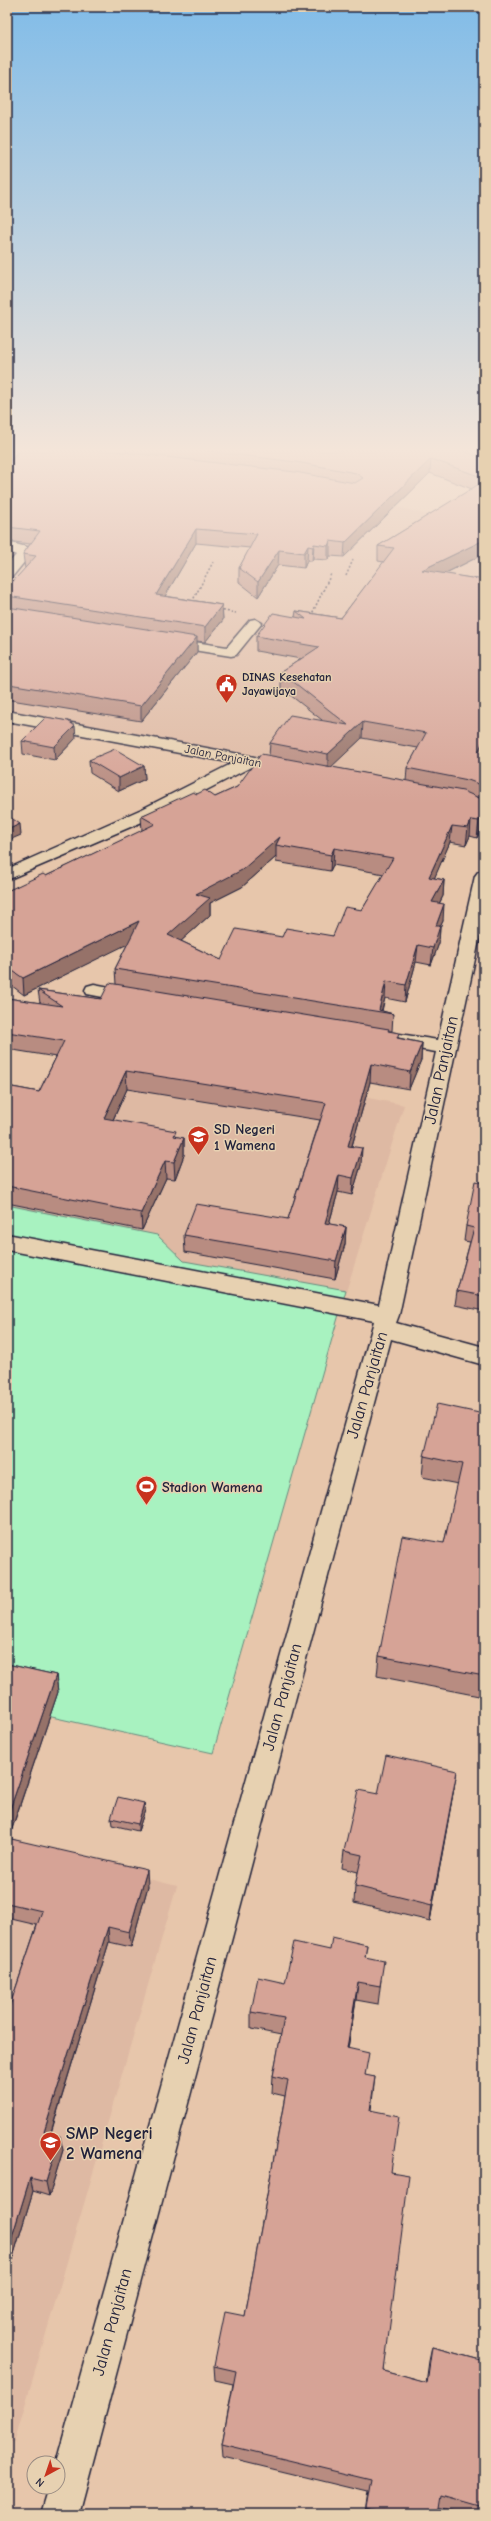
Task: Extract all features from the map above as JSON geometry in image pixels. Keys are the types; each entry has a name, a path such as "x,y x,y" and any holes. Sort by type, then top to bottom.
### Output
{"street":[{"path":"154,640 231,652 256,623"},
{"name":"Jalan Panjaitan","path":"7,716 301,771"},
{"path":"7,875 150,812 250,762"},
{"name":"Jalan Panjaitan","path":"60,2514 385,1322 484,876"},
{"path":"94,990 149,999"},
{"path":"375,1036 445,1047"},
{"path":"7,1242 385,1322 484,1356"}],"path":[{"path":"190,606 210,569"},
{"path":"346,576 349,569"},
{"path":"311,617 331,574"},
{"path":"212,609 242,614"}],"shaded area":[{"path":"7,569 484,569 484,609 448,697 402,781 7,711"},
{"name":"SD Negeri 1 Wamena","path":"50,1067 112,1077 323,1089 404,1105 345,1295 173,1263 7,1208 7,1099 30,1104"},
{"name":"SMP Negeri 2 Wamena","path":"7,1844 177,1886 14,2443 7,2441"}],"green space":[{"name":"Stadion Wamena","path":"7,1205 157,1235 184,1261 346,1290 213,1753 7,1707"}],"building":[{"path":"25,569 172,569 156,595 222,605 205,627 7,596 7,588"},
{"path":"240,569 267,569 258,582"},
{"path":"378,569 425,569 422,570 484,580 484,739 478,752 484,749 484,786 468,780 407,768 426,733 363,722 328,754 270,743 290,715 348,725 281,672 319,647 256,636 273,613 306,619 296,611 341,618"},
{"path":"7,607 197,637 141,706 9,684 7,686"},
{"path":"46,717 68,721 75,726 54,747 22,741"},
{"path":"115,749 144,766 119,778 89,760"},
{"path":"261,754 463,791 484,800 484,814 482,814 479,821 471,820 468,828 452,826 429,877 444,880 432,902 444,904 436,926 440,926 433,948 418,945 406,985 386,981 379,1010 393,1014 115,969 139,921 23,978 7,967 7,891 43,874 46,876 155,824 141,816 193,792 197,794 205,790 215,797 237,787","holes":["280,837 276,845 331,855 334,848 393,858 362,910 345,907 333,936 286,928 282,937 236,929 221,960 168,935 210,898 196,894 242,870"]},
{"path":"7,815 20,824 7,830"},
{"path":"109,983 389,1029 388,1031 399,1033 397,1038 422,1043 410,1072 371,1064 348,1146 362,1148 353,1178 339,1175 325,1223 346,1227 336,1261 184,1235 196,1204 288,1219 326,1103 126,1071 104,1118 176,1131 174,1136 184,1138 174,1162 165,1161 141,1213 7,1186 7,1086 39,1092 64,1041 7,1032 7,998 62,1006 38,990 101,999"},
{"path":"484,1178 484,1296 457,1291 474,1228 466,1226 475,1181 483,1183"},
{"path":"437,1404 484,1414 484,1676 379,1656 402,1536 444,1543 462,1464 424,1456"},
{"path":"7,1664 56,1675 7,1818"},
{"path":"386,1755 457,1771 432,1905 355,1886 362,1855 344,1851 358,1790 378,1794"},
{"path":"118,1797 144,1803 138,1824 111,1818"},
{"path":"7,1838 147,1870 129,1932 108,1927 44,2132 60,2136 46,2182 30,2178 7,2253 7,2014 42,1911 7,1903"},
{"path":"332,1937 367,1945 365,1957 384,1961 380,1986 358,1982 347,2048 369,2053 365,2075 375,2077 370,2110 399,2116 391,2172 409,2175 384,2371 427,2383 432,2347 484,2361 484,2507 442,2495 439,2514 384,2514 366,2509 371,2480 222,2444 236,2371 214,2366 225,2312 245,2316 288,2080 273,2076 284,2018 251,2012 258,1977 285,1983 294,1942 330,1950"}],"place":[{"name":"DINAS Kesehatan Jayawijaya","path":"226,704"},
{"name":"SD Negeri 1 Wamena","path":"198,1156"},
{"name":"Stadion Wamena","path":"146,1506"},
{"name":"SMP Negeri 2 Wamena","path":"51,2162"}]}
